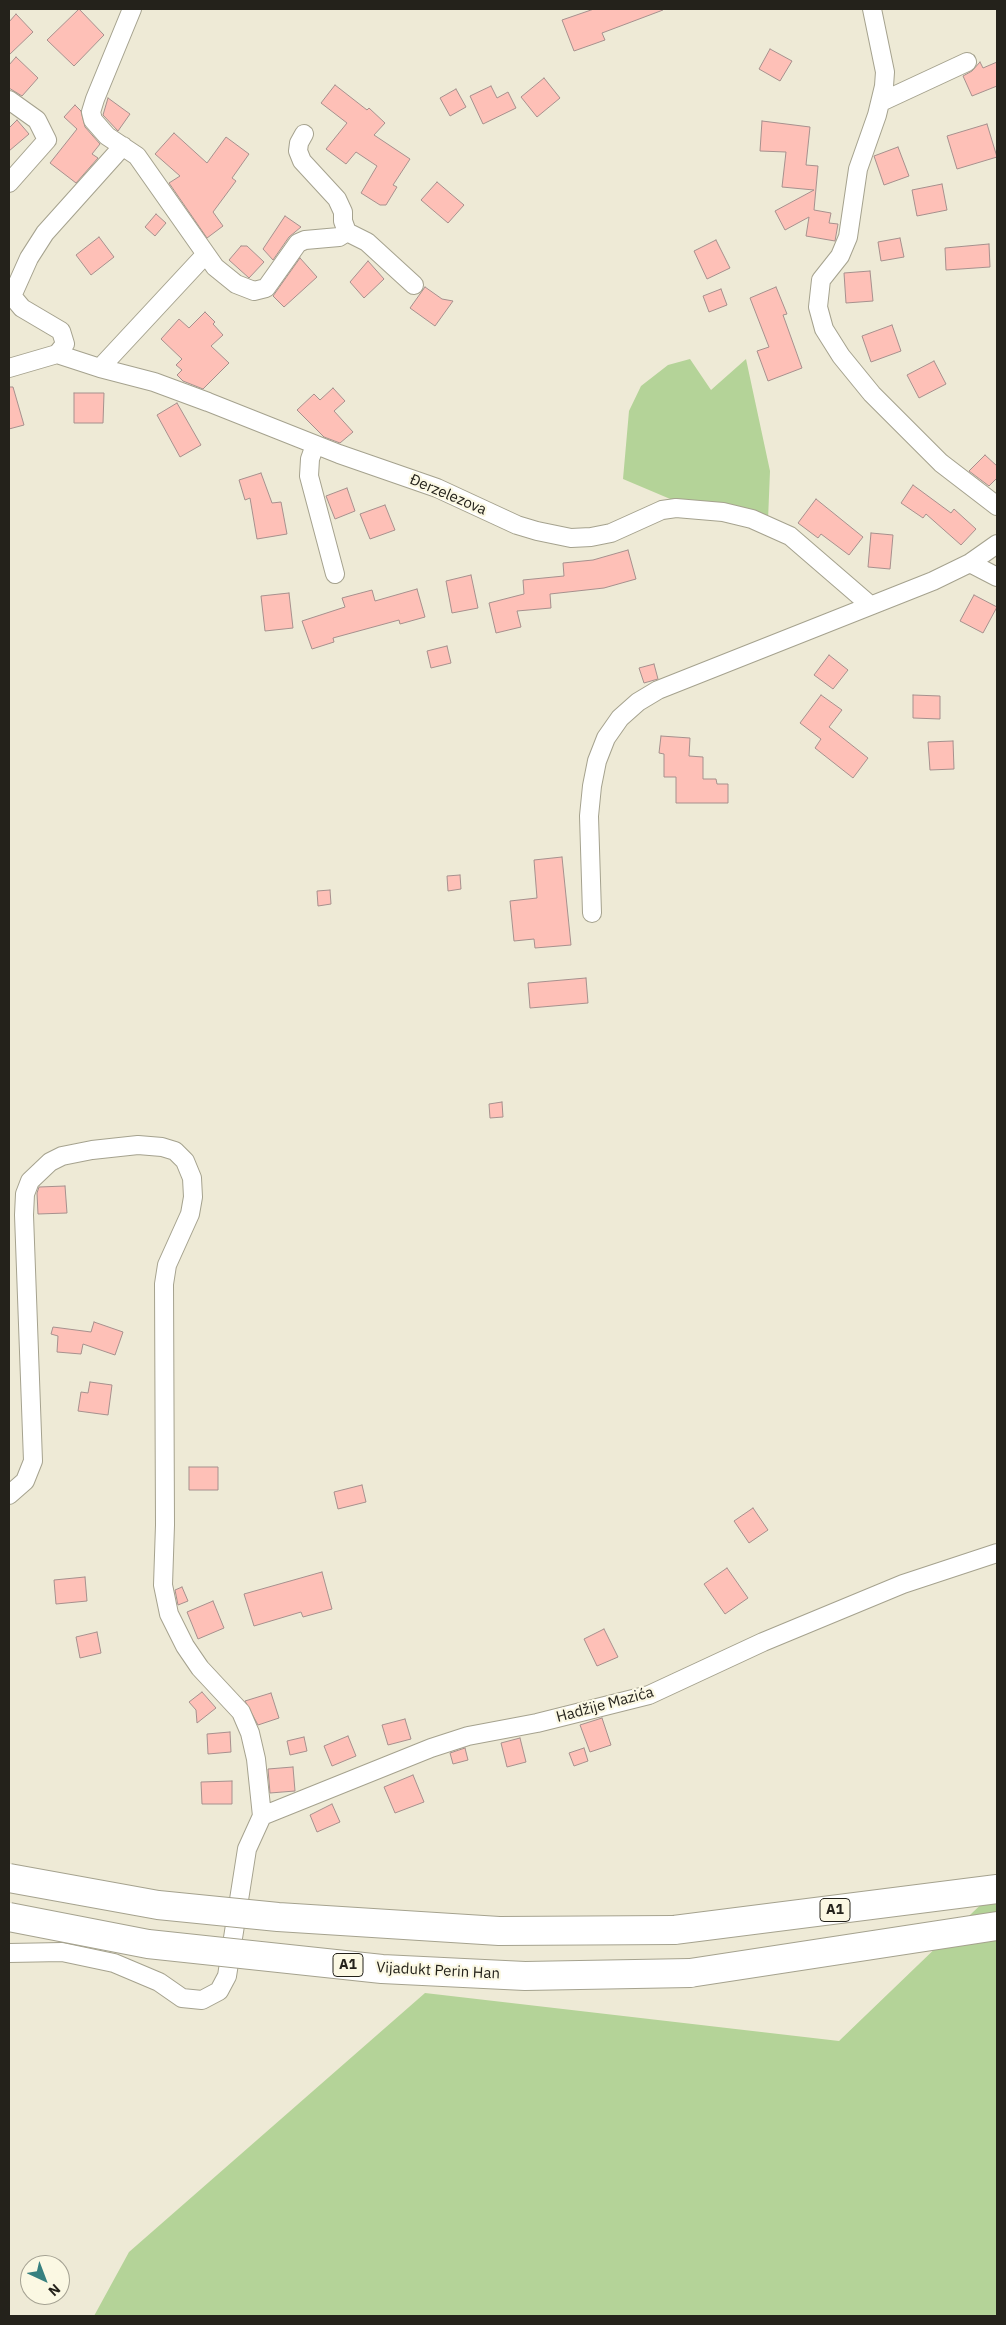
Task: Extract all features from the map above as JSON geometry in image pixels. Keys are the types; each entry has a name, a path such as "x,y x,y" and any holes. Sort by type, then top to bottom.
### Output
{"highway":[{"name":"A1","path":"9,1878 158,1906 288,1918 499,1931 674,1930 997,1889"},
{"name":"Vijadukt Perin Han","path":"9,1917 148,1944 382,1969 525,1976 690,1973 997,1926"}],"street":[{"path":"132,9 127,17 91,112 99,129 137,156 215,267 236,284 254,291 266,288 298,243 306,240 339,237 347,232"},
{"path":"872,9 885,72 881,102 858,169 848,237 840,256 821,280 818,307 824,329 841,356 872,394 941,463 997,506"},
{"path":"881,102 968,62"},
{"path":"9,100 38,120 47,140 9,183"},
{"path":"304,134 299,143 298,151 302,160 338,199 347,232 367,242 414,285"},
{"path":"9,368 57,354 65,344 61,331 22,308 11,295 29,258 45,233 123,146"},
{"path":"100,368 206,255"},
{"name":"Đerzelezova","path":"57,354 176,389 315,445 437,488 517,525 556,535 581,537 604,534 631,525 662,510 676,508 723,512 752,519 790,536 870,605"},
{"path":"315,445 310,459 309,476 335,574"},
{"path":"592,913 589,816 592,786 597,761 606,738 620,718 638,702 658,690 933,581 970,563 997,544"},
{"path":"970,563 997,577"},
{"path":"9,1495 25,1482 33,1461 24,1215 25,1194 30,1180 50,1162 62,1156 92,1150 138,1145 162,1147 175,1151 185,1161 192,1178 193,1197 190,1214 168,1265 164,1284 165,1525 162,1585 169,1614 185,1646 200,1668 241,1712 250,1733 256,1759 262,1816 247,1849 227,1976 219,1990 202,2000 182,1998 159,1982 114,1963 62,1952 9,1953"},
{"name":"Hadžije Mazića","path":"262,1816 431,1748 468,1736 537,1723 649,1695 763,1642 902,1584 997,1553"}],"green space":[{"path":"690,359 711,390 746,359 770,471 768,520 675,501 623,479 629,411 641,386 668,365"},
{"path":"997,1889 997,2316 94,2316 129,2252 425,1993 839,2041"}],"building":[{"path":"79,9 104,35 74,66 47,40"},
{"path":"594,9 663,10 602,33 605,40 574,51 562,20"},
{"path":"16,14 33,32 9,55 9,22"},
{"path":"770,49 792,61 780,81 759,69"},
{"path":"16,57 38,78 22,96 9,88 9,65"},
{"path":"980,62 983,68 997,62 997,86 972,96 963,76 972,71"},
{"path":"544,78 560,98 537,117 521,97"},
{"path":"335,85 367,110 369,108 385,123 374,135 410,159 393,185 397,187 386,205 380,205 361,193 377,166 356,152 346,164 326,149 347,123 321,103"},
{"path":"491,86 497,98 508,92 516,108 483,124 470,96"},
{"path":"456,89 466,107 450,116 440,98"},
{"path":"108,98 130,114 118,131 103,115"},
{"path":"75,105 81,111 85,127 100,144 92,154 98,158 76,183 50,163 77,129 64,117"},
{"path":"17,120 29,134 9,151 9,128"},
{"path":"762,121 810,127 806,165 818,166 814,210 831,213 829,223 838,224 835,241 806,236 809,217 785,230 775,211 814,190 782,187 786,152 760,151"},
{"path":"987,124 997,157 957,169 947,136"},
{"path":"174,133 207,163 226,137 249,154 232,178 236,181 213,212 223,226 207,238 169,183 180,176 155,154"},
{"path":"898,147 909,176 884,185 874,156"},
{"path":"437,182 464,205 448,223 421,200"},
{"path":"942,184 947,210 917,216 912,190"},
{"path":"156,214 166,223 155,236 145,227"},
{"path":"285,216 301,227 289,237 273,260 263,249"},
{"path":"99,237 114,257 91,275 76,255"},
{"path":"900,238 904,257 881,261 878,242"},
{"path":"716,240 730,268 707,279 694,251"},
{"path":"989,244 990,267 946,270 945,248"},
{"path":"241,246 247,246 264,262 249,278 229,260"},
{"path":"300,258 317,277 284,307 273,296"},
{"path":"368,261 384,279 364,298 350,282"},
{"path":"870,271 873,301 846,303 844,273"},
{"path":"425,287 442,299 453,301 435,326 410,308"},
{"path":"776,287 787,314 783,315 802,368 768,381 757,351 769,347 750,298"},
{"path":"721,289 727,305 709,312 703,296"},
{"path":"205,312 215,322 213,324 223,335 211,346 229,363 203,389 183,381 177,375 182,370 176,365 182,359 161,339 179,319 189,328"},
{"path":"892,325 901,351 871,362 862,336"},
{"path":"934,361 946,384 919,398 907,375"},
{"path":"9,387 13,387 24,425 9,429"},
{"path":"333,388 345,401 334,411 353,432 340,443 324,437 297,410 314,394 320,400"},
{"path":"74,393 104,393 103,423 74,423"},
{"path":"177,403 201,445 180,457 157,415"},
{"path":"985,455 997,466 997,478 989,486 969,471"},
{"path":"261,473 272,503 281,502 287,534 257,539 250,498 245,500 239,480"},
{"path":"913,485 951,513 954,509 976,529 961,545 926,514 923,518 901,503"},
{"path":"347,488 355,511 335,519 326,496"},
{"path":"816,499 863,537 849,555 821,534 818,538 798,523"},
{"path":"385,505 395,530 370,539 360,514"},
{"path":"871,533 893,535 890,569 868,567"},
{"path":"628,550 636,579 604,588 550,594 551,608 517,611 521,627 496,633 489,603 524,594 523,580 564,576 563,563 593,560"},
{"path":"471,575 478,608 452,613 446,581"},
{"path":"417,589 425,617 400,624 399,620 333,638 334,642 312,649 302,621 345,607 342,598 372,590 375,601"},
{"path":"289,593 293,628 265,631 261,596"},
{"path":"974,595 997,607 983,633 960,621"},
{"path":"447,646 451,663 431,668 427,651"},
{"path":"829,655 848,670 833,689 814,675"},
{"path":"654,664 658,679 644,683 639,668"},
{"path":"821,695 842,710 829,727 868,758 853,778 815,748 821,739 800,723"},
{"path":"913,695 940,696 940,719 913,718"},
{"path":"661,736 690,738 689,756 703,757 703,779 716,779 717,784 728,784 728,803 676,803 676,777 664,777 664,754 659,753"},
{"path":"953,741 954,769 930,770 928,742"},
{"path":"562,857 571,945 535,948 534,939 514,941 510,901 537,898 534,860"},
{"path":"460,875 461,889 448,891 447,876"},
{"path":"330,890 331,904 318,906 317,891"},
{"path":"586,978 588,1003 530,1008 528,983"},
{"path":"502,1102 503,1117 490,1118 489,1104"},
{"path":"65,1186 67,1213 38,1214 37,1193 39,1187"},
{"path":"94,1322 123,1332 115,1355 83,1344 81,1354 57,1352 58,1336 51,1334 53,1327 91,1332"},
{"path":"90,1382 112,1385 108,1415 78,1411 81,1392 88,1393"},
{"path":"189,1467 218,1467 218,1490 189,1490"},
{"path":"362,1485 366,1502 338,1509 334,1492"},
{"path":"753,1508 768,1530 749,1543 734,1521"},
{"path":"727,1568 748,1598 725,1614 704,1584"},
{"path":"322,1572 332,1609 303,1617 301,1612 254,1626 244,1594"},
{"path":"85,1577 87,1601 56,1604 54,1580"},
{"path":"182,1587 188,1601 178,1605 175,1590"},
{"path":"213,1601 224,1628 198,1639 187,1612"},
{"path":"604,1629 618,1657 597,1666 584,1639"},
{"path":"97,1632 101,1653 80,1658 76,1637"},
{"path":"202,1692 216,1708 197,1723 196,1710 189,1702"},
{"path":"271,1693 279,1718 258,1725 245,1701"},
{"path":"602,1718 611,1745 590,1752 580,1725"},
{"path":"405,1719 411,1739 388,1745 382,1725"},
{"path":"230,1732 231,1752 208,1754 207,1734"},
{"path":"348,1736 356,1756 332,1766 324,1746"},
{"path":"304,1737 307,1751 290,1755 287,1741"},
{"path":"520,1738 526,1762 507,1767 501,1743"},
{"path":"465,1748 468,1760 453,1764 450,1753"},
{"path":"584,1748 588,1761 574,1766 569,1753"},
{"path":"293,1767 295,1791 270,1793 268,1769"},
{"path":"413,1775 424,1802 395,1813 384,1787"},
{"path":"232,1781 232,1804 202,1804 201,1782"},
{"path":"332,1804 340,1822 317,1832 310,1815"}]}
